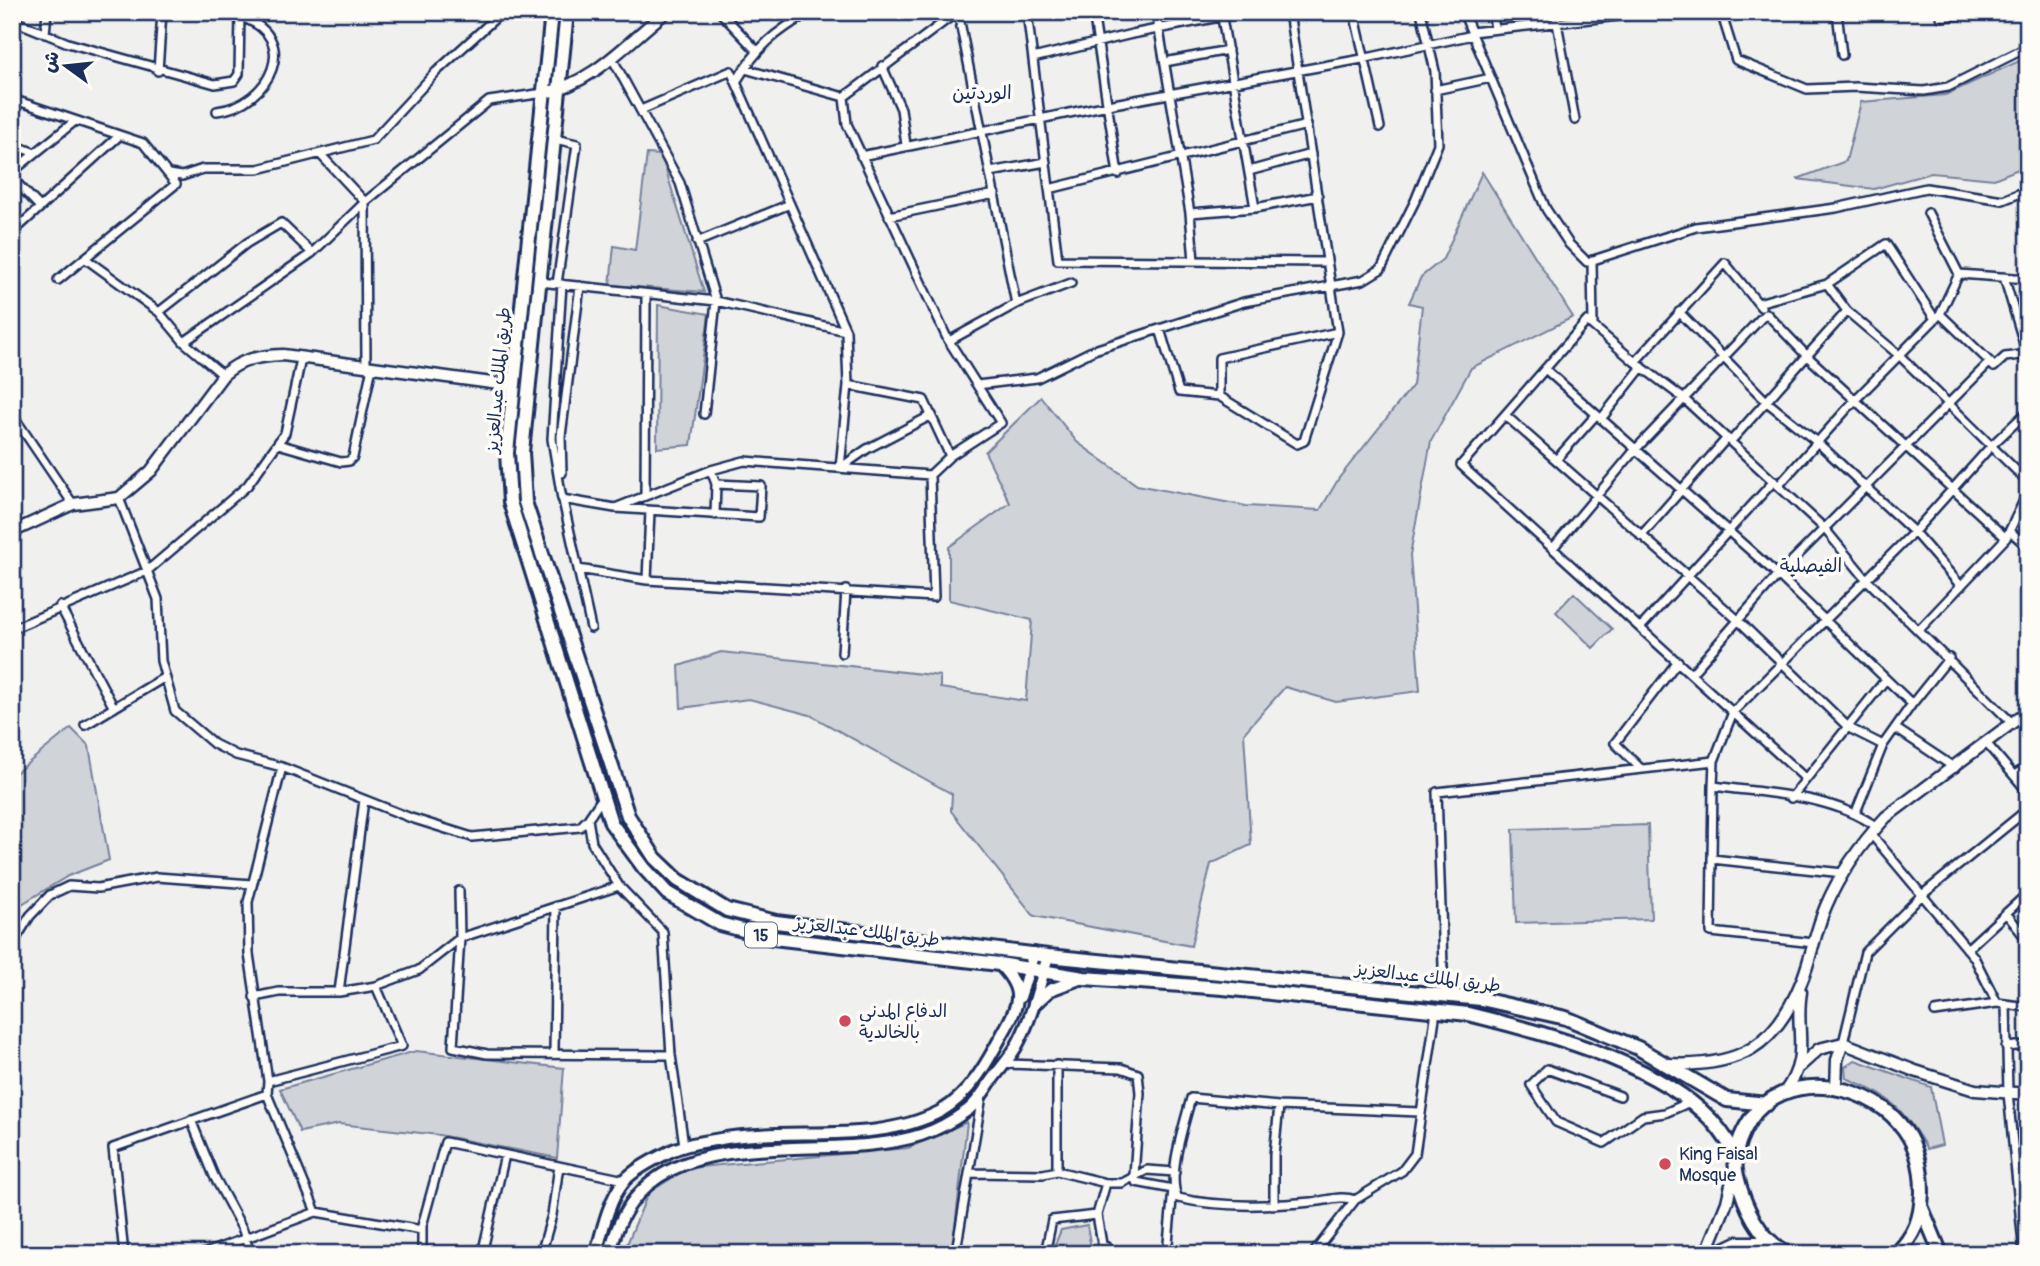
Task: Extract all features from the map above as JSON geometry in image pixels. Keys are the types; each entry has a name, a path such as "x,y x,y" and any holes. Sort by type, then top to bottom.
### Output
{"highway":[{"name":"طريق الملك عبدالعزيز","path":"552,12 507,453 510,502 611,823 644,868 667,893 720,924 773,938 999,964 1084,978 1223,988 1468,1014 1546,1034 1633,1069 1690,1102 1717,1126 1736,1154"},
{"name":"طريق الملك عبدالعزيز","path":"567,12 522,452 525,502 628,816 655,858 678,880 727,910 776,922 1048,956 1481,999 1566,1018 1638,1048 1727,1100 1767,1104"},
{"path":"1787,1254 1757,1225 1742,1198 1735,1168 1736,1154 1748,1124 1767,1104 1784,1093 1811,1086 1836,1088 1883,1107 1900,1124 1913,1144 1922,1173 1921,1206 1917,1229 1896,1254"},
{"path":"1921,1206 1941,1254"}],"main road":[{"path":"596,1254 605,1221 625,1180 684,1145 755,1133 895,1127 942,1111 963,1092 987,1063 1017,1004 1034,953"},
{"path":"610,1254 614,1235 627,1207 642,1189 677,1166 740,1151 850,1146 919,1136 970,1108 1016,1047 1048,956"},
{"path":"999,964 1016,982 1017,1004"},
{"path":"1030,1012 1049,990 1084,978"}],"street":[{"path":"45,34 47,12"},
{"path":"158,71 162,12"},
{"path":"169,174 182,176 203,169 258,169 373,140 436,72 502,12"},
{"path":"184,342 312,253 365,202 489,101 545,93 587,78 666,12"},
{"path":"720,12 756,50"},
{"path":"736,82 756,50 784,27 810,12"},
{"path":"844,97 882,66 958,12 1016,304"},
{"path":"1027,12 1058,260 1326,262"},
{"path":"1093,12 1118,174"},
{"path":"1156,12 1190,213 1194,261"},
{"path":"1033,58 1222,14 1245,12"},
{"path":"1160,329 1179,392 1219,396 1297,444 1304,441 1338,332 1289,12"},
{"path":"1354,12 1362,59 1380,127"},
{"path":"977,385 1037,378 1094,350 1244,302 1363,280 1381,269 1415,201 1438,144 1434,71 1422,12"},
{"path":"1463,12 1546,209 1569,244 1587,262 1696,227 1836,208 1926,188 2003,200 2028,190"},
{"path":"1492,12 1495,28"},
{"path":"1555,12 1575,120"},
{"path":"861,156 906,145 1041,121 1108,105 1362,59 1495,28 1654,12"},
{"path":"1721,12 1736,60 1807,89 1856,87 1924,91 1948,87 2028,47"},
{"path":"1837,12 1843,55"},
{"path":"1940,12 1941,17 1987,12"},
{"path":"1222,14 1255,208"},
{"path":"12,20 45,34 158,71 215,84 234,81 239,74 240,15 267,34 274,53 273,65 270,76 257,95 239,106 217,111"},
{"path":"1165,62 1228,50"},
{"path":"612,58 680,183 716,301 704,414"},
{"path":"882,66 901,109 906,145"},
{"path":"744,69 844,97"},
{"path":"640,110 732,71 846,331 848,385 840,468"},
{"path":"1436,90 1491,78"},
{"path":"615,509 710,470 744,461 930,475 950,456 1002,423 949,341 847,124 844,97"},
{"path":"12,99 143,142 176,184 58,280"},
{"path":"12,172 75,121"},
{"path":"1049,189 1307,125"},
{"path":"12,233 119,136"},
{"path":"555,139 577,144 559,284 552,439 562,499 591,628"},
{"path":"12,144 35,153"},
{"path":"278,444 341,462 349,461 353,457 369,367 365,202 320,154"},
{"path":"1249,171 1311,155"},
{"path":"990,173 1046,162"},
{"path":"12,178 39,206"},
{"path":"889,216 995,194"},
{"path":"1190,213 1255,208 1318,196"},
{"path":"697,242 790,204"},
{"path":"1928,213 1959,274"},
{"path":"159,312 247,243 281,223 312,253"},
{"path":"1758,303 1827,284 1886,244 1937,316 1994,367 2005,357 2027,356 2004,278"},
{"path":"86,259 159,312 184,342 223,375"},
{"path":"1592,260 1594,326"},
{"path":"1556,460 1599,417 1679,312 1724,263 1808,357 1953,492 2028,547"},
{"path":"1959,274 2028,279"},
{"path":"1641,627 1689,578 1728,531 1937,316 1959,274"},
{"path":"540,282 716,301 846,331"},
{"path":"949,341 1016,304 1071,283"},
{"path":"1827,284 1847,311 1900,356 2028,482"},
{"path":"562,499 561,436 580,286"},
{"path":"645,496 646,294"},
{"path":"1641,536 1680,490 1767,402 1847,311"},
{"path":"1679,312 1767,402 1868,488 1914,533 1961,586"},
{"path":"1553,548 1635,450 1766,313"},
{"path":"1806,779 1461,465 1587,321 1638,365 1683,398 1824,528 1867,580 1920,629 2012,723"},
{"path":"1219,396 1219,358 1338,332"},
{"path":"12,532 73,504 120,498 152,471 223,375 234,366 254,357 283,355 514,386"},
{"path":"12,629 60,606 147,571 247,486 285,433 301,359"},
{"path":"1692,673 1778,575 1868,488 1990,362"},
{"path":"1545,369 1778,575 1912,704"},
{"path":"848,385 924,400 950,456"},
{"path":"1814,943 1710,932 1714,761 1733,712 1914,533 1992,445 2028,411"},
{"path":"12,414 73,504"},
{"path":"840,468 867,449 932,415"},
{"path":"1505,415 1739,621 1849,728 1883,746"},
{"path":"710,470 716,484 715,514"},
{"path":"578,569 647,580 934,597 930,475"},
{"path":"562,499 615,509 758,517 761,486 716,484"},
{"path":"1920,629 2009,535 2028,492"},
{"path":"120,498 158,599 160,661 174,711 214,744 236,755 282,767 365,800 472,837 580,827 603,797"},
{"path":"647,580 650,511"},
{"path":"842,653 846,590"},
{"path":"60,606 114,708"},
{"path":"1856,813 1883,746 1949,658"},
{"path":"1641,769 1615,743 1678,661"},
{"path":"85,725 165,677"},
{"path":"1791,798 1886,679"},
{"path":"1784,1093 1799,1067 1803,1050 1798,1009 1803,978 1825,906 1843,873 1874,830 2028,711"},
{"path":"1895,728 1955,768"},
{"path":"1987,744 2028,792"},
{"path":"1444,995 1437,792 1714,761"},
{"path":"2015,775 2028,766"},
{"path":"282,767 248,902 249,954 268,1082 267,1094 316,1212"},
{"path":"1713,786 1817,800 1856,813 1874,830 1922,895 1967,949 2001,1004 2008,1093 2026,1243 2024,1254"},
{"path":"339,992 365,800"},
{"path":"1836,1088 1837,1060 1865,952 1922,895 2028,809"},
{"path":"588,819 592,843 619,886 663,932 671,1055 684,1145"},
{"path":"1712,859 1843,873"},
{"path":"12,945 30,916 50,895 69,886 98,888 157,877 252,884"},
{"path":"254,998 279,992 339,992 376,986 419,970 460,938 619,886"},
{"path":"458,891 460,938 453,1047 487,1054 671,1055"},
{"path":"1967,949 2028,893"},
{"path":"554,1054 556,906"},
{"path":"2006,913 2028,941"},
{"path":"1666,1064 1704,1065 1726,1061 1750,1051 1773,1031 1803,978"},
{"path":"268,1082 402,1046 376,986"},
{"path":"1936,1012 2001,1004 2028,1007"},
{"path":"1313,1254 1355,1200 1402,1171 1415,1154 1419,1112 1436,1011"},
{"path":"1799,1067 1819,1049 1843,1043 1975,1090 2028,1094"},
{"path":"2006,1047 2028,1045"},
{"path":"1004,1064 1121,1068 1138,1074 1140,1093 1134,1175 1136,1182 1173,1189"},
{"path":"1057,1065 1057,1171"},
{"path":"1620,1096 1547,1069 1531,1085 1556,1122 1604,1143 1643,1116 1665,1113 1690,1102"},
{"path":"961,1254 957,1245 982,1093"},
{"path":"124,1254 113,1148 267,1094"},
{"path":"1167,1254 1175,1172 1191,1098 1279,1106 1419,1112"},
{"path":"1274,1204 1274,1154 1279,1106"},
{"path":"191,1120 250,1254"},
{"path":"422,1254 422,1230 445,1142 625,1180"},
{"path":"482,1254 505,1155"},
{"path":"541,1254 552,1215 559,1166"},
{"path":"1706,1254 1727,1202 1735,1168"},
{"path":"970,1173 1043,1174 1057,1171 1122,1183 1147,1170 1175,1172"},
{"path":"1106,1182 1097,1215 1102,1244 1112,1251 1126,1254"},
{"path":"1173,1189 1178,1198 1201,1203 1274,1204 1347,1197 1355,1200"},
{"path":"203,1254 316,1212 422,1230"},
{"path":"1045,1254 1052,1220 1097,1215"},
{"path":"1712,1254 1737,1242 1773,1242"}],"shaded area":[{"path":"2028,57 2028,165 1994,179 1931,173 1874,189 1797,179 1846,161 1861,102 1945,95"},
{"path":"647,154 661,155 704,292 610,285 614,246 635,250"},
{"path":"1482,172 1573,317 1471,368 1431,441 1410,555 1420,691 1336,702 1285,687 1244,733 1251,845 1211,864 1191,946 1034,916 951,811 952,794 810,715 749,699 681,708 679,666 721,652 940,676 940,688 1026,701 1032,620 949,600 949,547 1010,503 985,452 1041,397 1077,442 1137,485 1246,506 1320,510 1339,478 1413,385 1422,306 1409,303 1421,277 1443,259"},
{"path":"658,305 709,314 691,445 657,448"},
{"path":"1574,593 1612,629 1593,648 1556,612"},
{"path":"71,728 89,746 109,860 68,876 12,910 12,776"},
{"path":"1648,825 1651,919 1516,923 1513,829"},
{"path":"416,1051 564,1068 557,1158 439,1135 339,1124 300,1132 280,1089"},
{"path":"1855,1060 1931,1087 1942,1145 1927,1149 1911,1123 1894,1105 1874,1091 1846,1078 1845,1067"},
{"path":"967,1122 952,1254 623,1254 648,1193 688,1168 908,1148"},
{"path":"1087,1225 1092,1254 1051,1254 1061,1230"}],"place":[{"name":"الدفاع المدني بالخالدية","path":"845,1021"},
{"name":"King Faisal Mosque","path":"1665,1164"}],"district":[{"name":"الوردتين","path":"982,92"},
{"name":"الفيصلية","path":"1811,565"}]}
